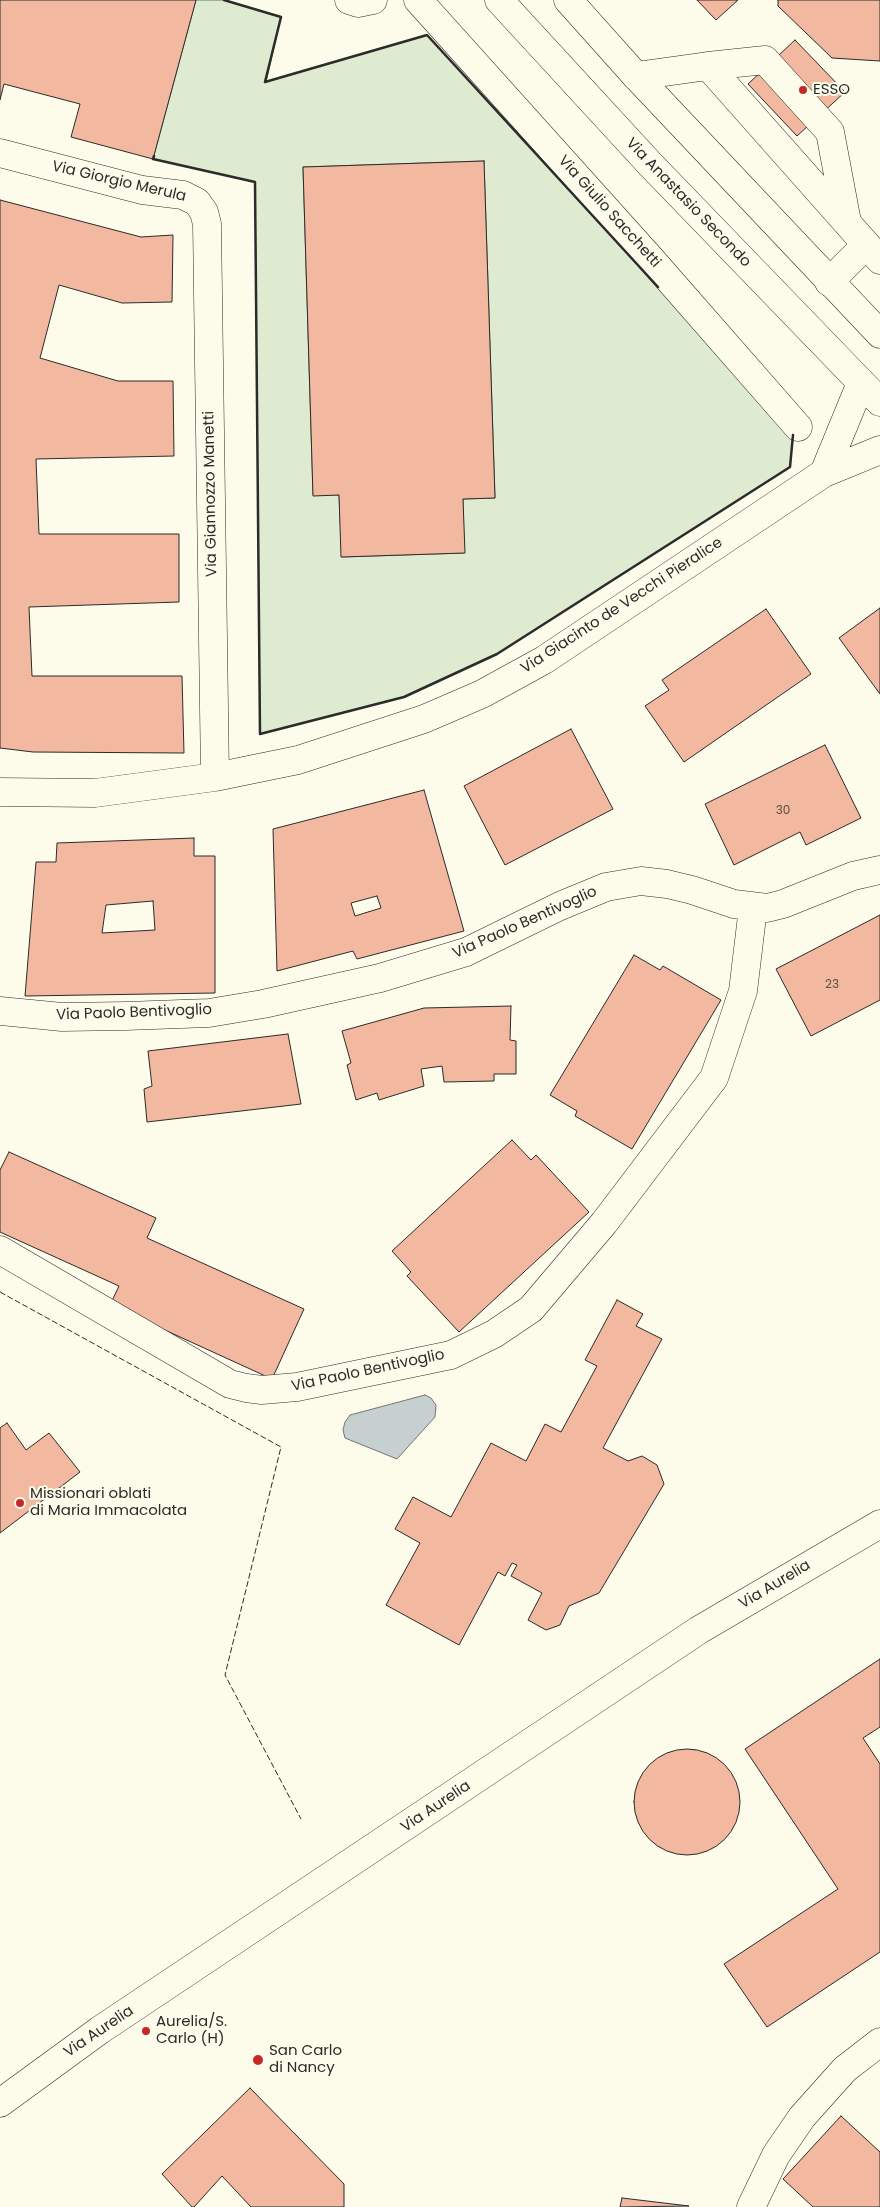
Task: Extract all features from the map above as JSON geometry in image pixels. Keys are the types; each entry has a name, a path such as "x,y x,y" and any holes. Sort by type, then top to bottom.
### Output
{"street":[{"path":"349,0 358,3 373,0"},
{"name":"Via Giulio Sacchetti","path":"418,0 657,265 798,427"},
{"name":"Via Anastasio Secondo","path":"499,0 650,164 880,402"},
{"path":"568,0 636,76 880,334"},
{"path":"636,76 765,60 830,132 848,223"},
{"path":"708,66 873,252 829,282"},
{"name":"Via Giorgio Merula","path":"0,153 142,190 183,195 197,202 204,212"},
{"name":"Via Giannozzo Manetti","path":"204,212 207,224 215,777"},
{"path":"824,473 861,383"},
{"name":"Via Giacinto de Vecchi Pieralice","path":"0,792 94,793 215,777 258,769 334,749 424,719 482,694 582,636 824,473 880,450"},
{"name":"Via Paolo Bentivoglio","path":"0,1011 62,1016 209,1013 263,1004 380,978 466,952 578,898 606,887 641,881 692,890 734,904 753,908 775,907 853,876 880,870"},
{"name":"Via Paolo Bentivoglio","path":"0,1250 230,1384 246,1388 262,1390 297,1387 451,1355 494,1334 531,1309 604,1223 714,1078 743,991 753,908"},
{"name":"Via Aurelia","path":"0,2102 100,2030 699,1630 880,1524"},
{"path":"751,2207 776,2156 802,2117 845,2069 880,2042"}],"green space":[{"path":"196,0 224,0 281,17 266,82 427,35 793,434 790,467 497,654 404,697 260,734 255,182 153,159","holes":["484,161 495,498 463,499 464,553 342,557 339,495 313,495 303,167"]}],"shaded area":[{"path":"425,1395 431,1398 436,1405 435,1417 397,1459 345,1438 343,1430 345,1422 350,1415"}],"building":[{"path":"0,0 196,0 153,159 71,137 80,104 4,84 0,100"},
{"path":"697,0 738,0 716,20"},
{"path":"778,0 880,0 880,61 832,58 778,6"},
{"path":"795,40 845,92 797,136 748,84"},
{"path":"484,161 495,498 463,499 465,553 341,557 339,495 313,496 303,167"},
{"path":"0,200 141,237 173,235 172,302 122,303 59,285 40,358 118,381 173,381 174,456 36,459 39,534 179,534 179,602 29,607 32,676 182,676 184,753 33,752 0,748"},
{"path":"880,608 880,694 839,638"},
{"path":"766,609 811,674 684,762 645,706 669,690 662,680"},
{"path":"571,729 613,809 505,865 464,786"},
{"path":"825,745 861,818 806,845 800,832 734,865 705,804"},
{"path":"424,790 464,931 357,959 353,951 277,971 273,829","holes":["377,896 381,908 355,916 351,903"]},
{"path":"194,838 194,856 215,856 215,993 25,996 36,862 56,862 57,843","holes":["153,901 155,930 102,933 106,905"]},
{"path":"880,915 880,1000 811,1036 776,969"},
{"path":"634,955 660,970 663,966 721,1000 632,1149 575,1116 577,1111 550,1095"},
{"path":"511,1006 510,1040 516,1041 516,1074 494,1074 494,1081 444,1082 442,1066 421,1069 424,1086 379,1100 377,1093 356,1100 347,1065 351,1063 342,1031 424,1008"},
{"path":"288,1034 301,1104 147,1122 144,1089 152,1086 148,1051"},
{"path":"512,1140 531,1160 536,1155 589,1212 459,1332 407,1276 411,1272 392,1251"},
{"path":"9,1152 156,1218 147,1238 304,1309 272,1379 110,1305 119,1286 0,1232 0,1170"},
{"path":"617,1300 643,1314 636,1326 662,1339 603,1448 628,1461 642,1456 657,1465 664,1484 599,1593 569,1606 560,1625 546,1630 528,1620 542,1593 511,1576 517,1565 512,1563 505,1576 498,1572 459,1645 386,1605 420,1543 395,1529 413,1497 451,1517 491,1443 526,1461 545,1424 561,1432 597,1366 585,1360"},
{"name":"Missionari oblati di Maria Immacolata","path":"7,1423 26,1450 49,1433 80,1472 0,1533 0,1428"},
{"path":"880,1659 880,1727 863,1738 880,1764 880,1952 767,2027 724,1964 838,1889 745,1749"},
{"path":"687,1749 707,1753 724,1765 736,1782 740,1802 736,1822 724,1839 707,1851 687,1855 667,1851 650,1839 638,1822 634,1802 638,1782 650,1765 667,1753"},
{"path":"250,2088 344,2184 344,2207 251,2207 222,2176 192,2207 162,2174"},
{"path":"841,2116 880,2152 880,2207 813,2207 783,2179"},
{"path":"622,2198 689,2206 620,2207"}],"fence":[{"path":"0,1292 281,1447 225,1675 301,1819"}],"wall":[{"path":"224,0 281,17 265,82 427,35 658,287"},
{"path":"154,156 153,159 255,182 260,734 404,697 497,654 790,467 793,435"}],"place":[{"name":"ESSO","path":"803,90"},
{"name":"Missionari oblati di Maria Immacolata","path":"20,1503"},
{"name":"Aurelia/S. Carlo (H)","path":"146,2031"},
{"name":"San Carlo di Nancy","path":"258,2060"}]}
